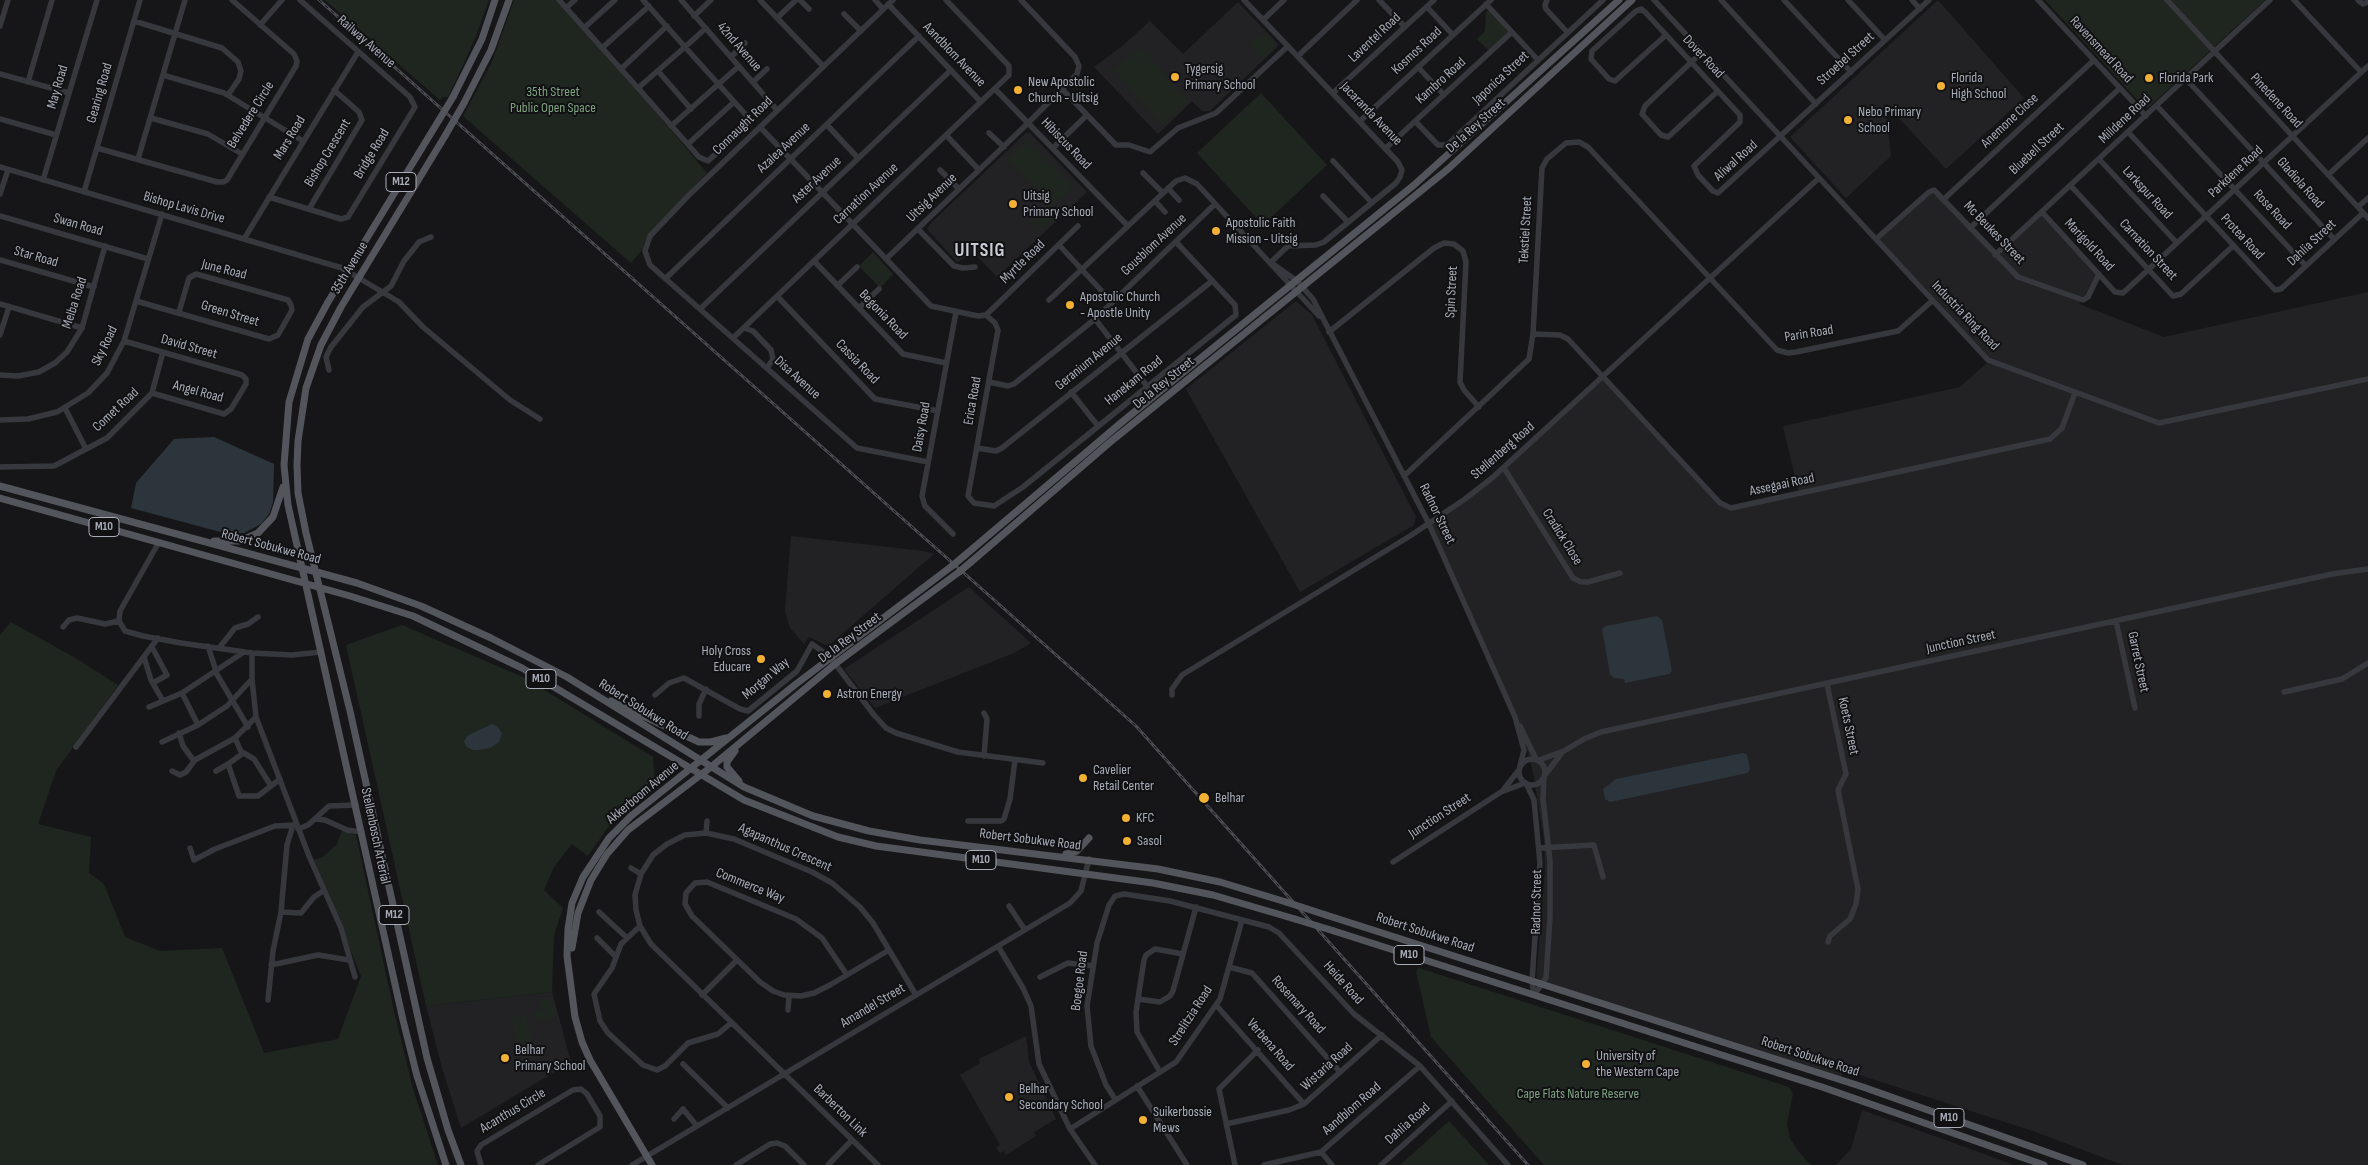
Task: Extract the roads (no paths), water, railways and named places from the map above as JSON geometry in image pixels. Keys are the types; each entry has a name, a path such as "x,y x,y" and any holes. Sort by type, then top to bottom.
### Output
{"main road":[{"name":"35th Avenue","path":"302,569 284,481 286,424 296,373 318,319 453,97 482,39 495,0"},
{"name":"35th Avenue","path":"316,572 298,493 297,458 306,388 321,345 358,278 464,103 491,50 509,0"},
{"name":"De la Rey Street","path":"702,774 835,664 971,562 1109,443 1296,292 1300,284 1440,162 1619,0"},
{"name":"De la Rey Street","path":"692,768 830,658 952,566 1122,422 1291,286 1300,284 1476,144 1632,0"},
{"path":"204,541 240,540 258,533 269,522 275,512 284,481"},
{"name":"Robert Sobukwe Road","path":"0,486 357,583 428,609 491,638 581,686 744,787 813,816 857,829 920,840 1089,859 1186,874 1237,887 1863,1087 2083,1165"},
{"name":"Robert Sobukwe Road","path":"0,498 319,587 413,616 507,660 744,800 808,826 866,844 1087,874 1213,895 1334,931 1820,1087 2044,1165"},
{"name":"Stellenbosch Arterial","path":"302,569 417,1076 446,1165"},
{"name":"Stellenbosch Arterial","path":"316,572 350,711 427,1058 448,1130 461,1165"},
{"path":"581,686 699,742 711,742 731,736"},
{"path":"738,744 727,762 727,767 744,787"},
{"name":"Akkerboom Avenue","path":"652,1165 596,1071 582,1042 575,1017 567,956 569,916 583,877 619,827 692,768"},
{"name":"Akkerboom Avenue","path":"570,976 573,938 578,913 586,891 601,863 614,845 635,824 702,774"},
{"path":"1056,855 1077,852 1089,838"}],"street":[{"path":"0,26 8,0"},
{"path":"28,82 52,0"},
{"name":"May Road","path":"43,180 97,0"},
{"name":"Gearing Road","path":"84,192 140,0"},
{"path":"138,159 185,0"},
{"name":"Belvedere Circle","path":"97,148 221,182 229,178 298,61 294,54 232,0"},
{"path":"260,24 282,0"},
{"name":"Railway Avenue","path":"300,0 414,104"},
{"path":"559,0 671,126 704,161 708,161 746,126 747,116 644,0"},
{"path":"566,8 575,0"},
{"path":"584,28 615,0"},
{"name":"42nd Avenue","path":"681,0 777,110"},
{"path":"694,16 711,0"},
{"path":"760,0 823,66"},
{"path":"777,18 796,0"},
{"path":"800,0 808,9"},
{"name":"Aandblom Avenue","path":"875,0 888,4 981,102"},
{"name":"Carnation Avenue","path":"733,338 1009,75 1009,66 946,0"},
{"name":"Uitsig Avenue","path":"886,259 1076,76 1079,69 1075,57 1021,0"},
{"name":"Jacaranda Avenue","path":"1244,0 1400,164 1401,175 1396,183 1320,244 1288,246 1272,263"},
{"path":"1263,20 1284,0"},
{"path":"1298,56 1356,0"},
{"path":"1379,0 1405,27"},
{"name":"Laventel Road","path":"1333,94 1434,0"},
{"path":"1547,0 1544,5 1546,9 1568,33"},
{"name":"Japonica Street","path":"1415,121 1438,145 1445,146 1603,0"},
{"name":"Industria Ring Road","path":"1654,0 1987,359 2160,423 2368,379"},
{"path":"1721,0 1816,104"},
{"path":"1784,0 1851,72"},
{"path":"1848,0 1885,40"},
{"path":"1912,0 1920,8"},
{"name":"Stroebel Street","path":"1780,137 1929,0"},
{"name":"Ravensmead Road","path":"2038,0 2146,116"},
{"name":"Pinedene Road","path":"2167,0 2368,218"},
{"name":"Milldene Road","path":"1996,255 2270,0"},
{"path":"2294,0 2361,72"},
{"path":"2358,0 2363,4 2368,2"},
{"path":"1488,2 1538,60"},
{"name":"Kosmos Road","path":"1360,121 1488,2"},
{"name":"Connaught Road","path":"666,278 647,260 645,251 647,241 688,196 888,4"},
{"path":"602,48 649,6"},
{"path":"1427,6 1453,35"},
{"name":"Dover Road","path":"1666,35 1614,80 1609,79 1591,59 1592,51 1636,11 1641,9 1692,62 1740,115 1741,119"},
{"path":"844,14 861,31"},
{"path":"134,21 220,46 238,62 240,77 228,95"},
{"path":"621,69 667,26"},
{"path":"638,88 706,28"},
{"name":"Kambro Road","path":"1386,148 1512,32"},
{"name":"Azalea Avenue","path":"666,278 919,36"},
{"path":"731,57 745,43"},
{"path":"1062,88 1116,145 1129,145 1150,152 1178,128 1216,113 1288,46"},
{"name":"Mars Road","path":"244,239 358,52"},
{"path":"1702,52 1645,106 1642,111 1644,116 1661,135 1668,136 1718,91"},
{"name":"Anemone Close","path":"1944,199 2094,60"},
{"path":"671,126 739,66"},
{"name":"Parkdene Road","path":"2119,294 2124,292 2368,66"},
{"path":"1418,67 1444,95"},
{"path":"753,82 768,69"},
{"name":"Aster Avenue","path":"700,308 951,70"},
{"path":"658,71 692,109"},
{"path":"0,74 69,93"},
{"path":"163,75 228,95 303,141"},
{"name":"Gladiola Road","path":"2186,79 2334,239"},
{"name":"Bluebell Street","path":"1970,228 2120,88"},
{"name":"Hibiscus Road","path":"994,89 1128,226"},
{"name":"Bishop Crescent","path":"309,209 362,120 359,112 334,90"},
{"path":"688,144 734,102"},
{"name":"Bridge Road","path":"309,209 341,218 348,217 414,110 414,104"},
{"name":"Rose Road","path":"2157,106 2306,266"},
{"path":"1053,148 1087,115"},
{"path":"150,118 208,134 242,154"},
{"path":"0,119 56,136"},
{"name":"Aliwal Road","path":"1741,119 1694,165 1695,172 1715,192 1722,191 1780,137"},
{"path":"827,125 858,158"},
{"path":"760,127 931,306 978,316 986,315"},
{"name":"Protea Road","path":"2128,132 2272,288 2277,290"},
{"path":"989,133 1004,147"},
{"path":"946,135 980,170"},
{"path":"2328,175 2368,138"},
{"name":"Tekstiel Street","path":"1404,476 1527,362 1532,353 1542,168 1547,159 1566,143 1579,142 1588,147 1709,279"},
{"name":"Larkspur Road","path":"2100,159 2177,243"},
{"path":"1333,161 1372,202"},
{"name":"Bishop Lavis Drive","path":"0,167 338,266 399,302 423,327 510,400 540,419"},
{"path":"0,194 8,170"},
{"path":"940,170 959,189"},
{"path":"1143,173 1163,193"},
{"name":"Stellenberg Road","path":"1172,695 1172,689 1182,676 1429,524 1465,499 1504,468 1819,178"},
{"path":"1049,300 1168,188 1178,180 1189,179 1197,184 1272,263 1291,286"},
{"name":"Carnation Street","path":"2071,186 2171,294 2178,296 2233,246"},
{"path":"1168,188 1179,200"},
{"name":"Mc Beukes Street","path":"1876,240 1930,191 1936,191 2018,277 2081,300 2088,297 2099,274"},
{"path":"1323,196 1348,222"},
{"path":"269,197 309,209"},
{"path":"2358,207 2368,198"},
{"path":"1155,201 1165,212"},
{"name":"Gousblom Avenue","path":"989,382 1013,385 1095,319 1216,204"},
{"name":"Marigold Road","path":"2042,212 2119,294"},
{"name":"Dahlia Street","path":"2277,290 2363,213"},
{"name":"Sky Road","path":"0,420 28,419 49,415 83,397 99,383 116,359 124,341 162,214"},
{"name":"Swan Road","path":"0,216 148,259"},
{"name":"Myrtle Road","path":"986,315 1078,226"},
{"path":"918,229 954,266 975,268"},
{"path":"329,370 326,357 331,347 363,307 384,293 393,283 404,261 419,242 431,236"},
{"name":"Hanekam Road","path":"968,496 974,503 998,505 1237,313 1235,305 1176,242"},
{"name":"Spin Street","path":"1329,332 1437,245 1444,242 1454,244 1463,251 1466,262 1460,382 1464,390 1479,407"},
{"path":"1058,245 1112,302"},
{"name":"Melba Road","path":"0,375 27,375 48,367 67,352 82,328 105,246"},
{"name":"Star Road","path":"0,260 94,287"},
{"name":"Begonia Road","path":"814,261 903,354 946,363"},
{"path":"1272,263 1300,284"},
{"path":"838,285 857,268"},
{"name":"June Road","path":"179,312 188,278 196,274 288,300"},
{"name":"Disa Avenue","path":"666,278 857,448 928,462"},
{"name":"Parin Road","path":"1709,279 1772,347 1782,352 1796,352 1898,331 1932,301"},
{"name":"Geranium Avenue","path":"977,448 1000,449 1212,281"},
{"name":"Radnor Street","path":"1300,284 1313,299 1429,524 1515,717 1538,760"},
{"name":"Radnor Street","path":"1291,286 1315,310 1326,326"},
{"path":"859,308 879,289"},
{"name":"Cassia Road","path":"777,296 875,399 938,411"},
{"name":"Green Street","path":"136,301 269,339 278,335 292,310 292,304 288,300"},
{"path":"0,304 82,328"},
{"path":"0,335 9,307"},
{"name":"Daisy Road","path":"953,534 932,514 922,500 956,312"},
{"name":"Erica Road","path":"968,496 998,330 996,324 986,315"},
{"path":"1095,319 1147,386"},
{"path":"744,328 754,333 772,352 772,362 767,368"},
{"name":"Assegaai Road","path":"1533,334 1566,337 1720,503 1734,508 2050,439 2062,428 2075,392"},
{"name":"David Street","path":"124,341 242,375 246,379"},
{"name":"Comet Road","path":"0,467 54,466 111,435 152,393 163,352"},
{"name":"Angel Road","path":"152,393 224,414 231,409 246,384 246,379"},
{"path":"1072,392 1098,426"},
{"path":"65,408 86,449"},
{"name":"Cradick Close","path":"1504,468 1574,578 1588,582 1620,573"},
{"path":"158,542 123,605 119,621 125,630 130,633 252,653 292,655 321,652"},
{"name":"Junction Street","path":"1538,760 1564,751 1584,739 1601,732 2332,574 2368,569"},
{"path":"219,648 235,628 248,624 258,617"},
{"path":"63,627 73,619 93,620 105,624 119,621"},
{"name":"Garret Street","path":"2116,621 2135,708"},
{"path":"76,747 158,638"},
{"name":"Morgan Way","path":"655,695 669,683 684,678 740,709 748,711 797,672 812,644 830,658"},
{"path":"208,646 216,671 232,702 248,726"},
{"path":"152,647 167,676 153,683"},
{"path":"150,707 182,693 244,652"},
{"path":"252,653 252,679 256,717 296,826 323,891 341,928 355,977"},
{"path":"144,657 153,683 163,702"},
{"path":"830,658 886,728 949,750 1043,763"},
{"path":"2284,692 2342,679 2368,663"},
{"path":"162,742 198,725 232,702 252,679"},
{"name":"Koets Street","path":"1827,684 1846,774 1838,790 1857,883 1857,897 1850,919 1830,936 1828,942"},
{"path":"699,716 699,704 706,689"},
{"path":"182,693 198,725"},
{"path":"984,713 987,719 984,756"},
{"path":"172,771 184,774 194,761 235,738 256,717"},
{"name":"Radnor Street","path":"1515,717 1523,745 1524,756 1520,767"},
{"path":"179,733 182,746 194,761"},
{"path":"235,738 242,752 254,760 271,786"},
{"name":"Junction Street","path":"1545,776 1551,764 1564,751"},
{"path":"216,771 241,755 242,752"},
{"path":"968,821 1002,820 1010,799 1015,760"},
{"path":"1527,760 1538,760 1544,766 1545,776 1537,784 1526,783 1520,776 1520,767 1527,760"},
{"path":"228,764 239,796 258,796 280,779"},
{"name":"Junction Street","path":"1393,862 1501,792 1512,782 1520,767"},
{"name":"Radnor Street","path":"1534,995 1546,978 1550,917 1549,848 1544,807 1545,776"},
{"name":"Radnor Street","path":"1526,783 1534,800 1539,848 1539,884 1532,981 1534,995"},
{"name":"Junction Street","path":"1501,792 1526,783"},
{"path":"190,848 194,860 214,849 275,826 308,825 330,806 356,805"},
{"path":"315,819 325,820 346,830 362,832"},
{"path":"706,833 707,821"},
{"path":"268,1000 271,965 281,912 287,845 296,826"},
{"name":"Agapanthus Crescent","path":"785,1074 650,944 640,926 635,901 641,874 653,855 667,844 685,835 706,833 734,839 812,872 832,883 860,907 873,923 916,995"},
{"path":"663,836 667,844"},
{"path":"1539,848 1594,845 1603,877"},
{"name":"Amandel Street","path":"632,1165 1074,900 1081,890 1087,874 1089,859"},
{"path":"631,868 641,874"},
{"name":"Commerce Way","path":"847,974 828,945 809,927 786,914 713,884 695,883 686,893 686,909 767,987 789,996 802,996 814,993 889,950"},
{"path":"281,912 300,912 323,891"},
{"name":"Heide Road","path":"1117,895 1124,894 1196,907 1269,927 1285,938 1354,1014 1420,1066 1508,1165"},
{"name":"Boegoe Road","path":"1115,1099 1106,1085 1091,1046 1087,1006 1093,966 1109,905 1117,895"},
{"path":"1009,906 1024,930"},
{"path":"1138,999 1157,1002 1170,996 1196,907"},
{"path":"600,912 627,938"},
{"path":"1537,916 1550,917"},
{"name":"Strelitzia Road","path":"1070,1129 1176,1062 1223,992 1242,920"},
{"path":"640,926 618,949 610,972 596,988 594,999 603,1027 643,1065 657,1070 665,1066 683,1046 718,1034 731,1022"},
{"path":"597,938 616,956"},
{"path":"998,946 1028,998 1033,1018 1039,1064 1070,1129 1095,1165"},
{"path":"1160,1072 1137,1032 1138,999 1146,955 1155,949 1183,954"},
{"path":"271,965 318,955 349,960"},
{"path":"702,995 737,960"},
{"path":"1040,977 1068,963 1093,966"},
{"name":"Rosemary Road","path":"1229,967 1252,973 1340,1072"},
{"path":"788,1010 789,996"},
{"name":"Verbena Road","path":"1216,1005 1304,1104"},
{"name":"Wistaria Road","path":"1226,1124 1289,1110 1304,1104 1382,1035"},
{"path":"1235,1165 1219,1089 1258,1050"},
{"path":"683,1064 728,1108"},
{"name":"Aandblom Road","path":"1264,1165 1283,1163 1321,1152 1420,1066"},
{"name":"Barberton Link","path":"785,1074 878,1165"},
{"path":"1137,1086 1187,1165"},
{"name":"Acanthus Circle","path":"481,1165 477,1152 481,1145 573,1090 581,1089 587,1094 600,1116 600,1127 548,1162 538,1165"},
{"name":"Dahlia Road","path":"1381,1165 1452,1102"},
{"path":"674,1120 683,1109 697,1126"},
{"path":"828,1165 852,1140"},
{"path":"736,1165 770,1144 777,1143 785,1146 804,1165"},
{"path":"1321,1152 1332,1165"}],"railway":[{"path":"319,0 1136,726 1528,1165"}],"place":[{"name":"Tygersig Primary School","path":"1175,77"},
{"name":"Florida Park","path":"2149,78"},
{"name":"Florida High School","path":"1941,86"},
{"name":"New Apostolic Church - Uitsig","path":"1018,90"},
{"name":"Nebo Primary School","path":"1848,120"},
{"name":"Uitsig Primary School","path":"1013,204"},
{"name":"Apostolic Faith Mission - Uitsig","path":"1216,231"},
{"name":"Apostolic Church - Apostle Unity","path":"1070,305"},
{"name":"Holy Cross Educare","path":"761,659"},
{"name":"Astron Energy","path":"827,694"},
{"name":"Cavelier Retail Center","path":"1083,778"},
{"name":"Belhar","path":"1204,798"},
{"name":"KFC","path":"1126,818"},
{"name":"Sasol","path":"1127,841"},
{"name":"Belhar Primary School","path":"505,1058"},
{"name":"University of the Western Cape","path":"1586,1064"},
{"name":"Belhar Secondary School","path":"1009,1097"},
{"name":"Suikerbossie Mews","path":"1143,1120"}],"district":[{"name":"UITSIG","path":"980,251"}],"park label":[{"name":"35th Street Public Open Space","path":"553,100"},
{"name":"Cape Flats Nature Reserve","path":"1578,1094"}]}
